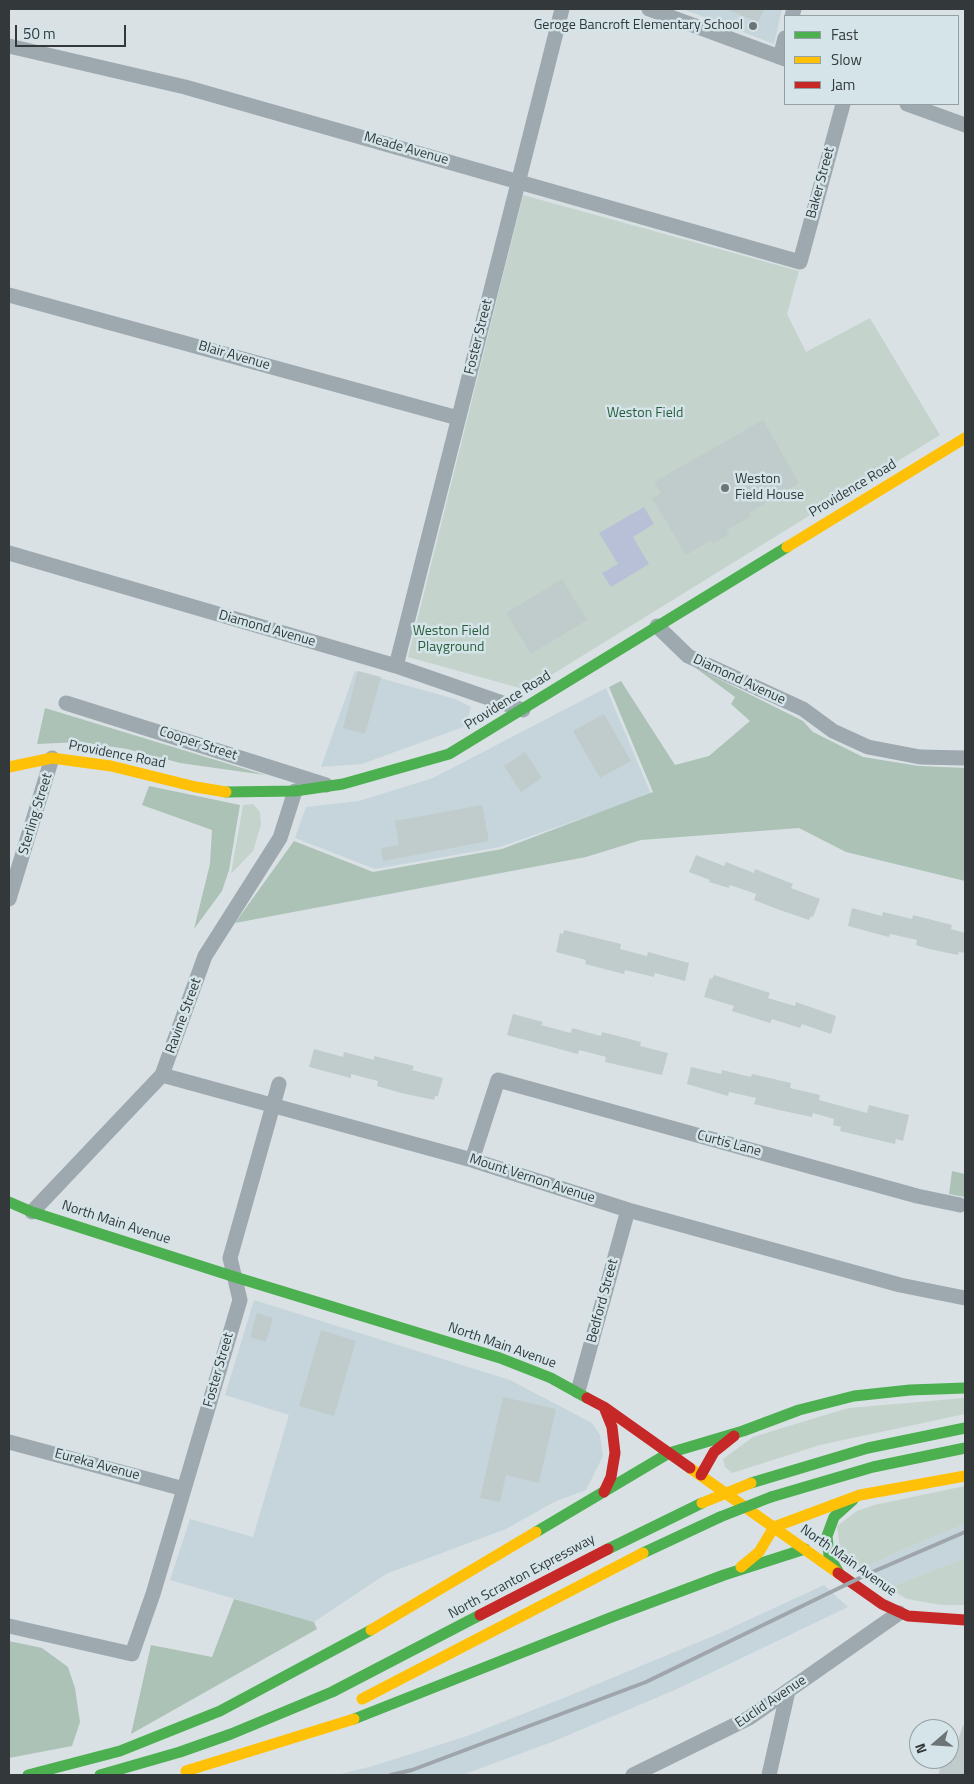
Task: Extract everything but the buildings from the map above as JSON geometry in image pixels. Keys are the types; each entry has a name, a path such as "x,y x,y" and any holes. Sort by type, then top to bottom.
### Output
{"main road":[{"name":"Providence Road","path":"9,767 52,758 111,766 196,787 234,793 294,791 329,786 449,754 965,438"},
{"name":"North Main Avenue","path":"9,1202 32,1212 500,1358 534,1371 578,1391 604,1407 882,1604 899,1613 926,1618 965,1620"},
{"path":"28,1775 120,1751 220,1711 355,1638 669,1453 799,1410 854,1396 910,1390 965,1388"},
{"path":"604,1407 612,1427 615,1453 611,1477 604,1492"},
{"name":"North Scranton Expressway","path":"100,1775 180,1752 231,1734 332,1692 632,1537 702,1503 751,1483 868,1448 965,1428"},
{"path":"701,1475 714,1452 743,1430"},
{"path":"348,1706 640,1554 720,1517 771,1497 873,1467 965,1448"},
{"path":"724,1575 752,1559 774,1527 825,1506 860,1495 965,1476"},
{"path":"839,1573 829,1556 827,1546 830,1525 840,1509 860,1495"},
{"path":"173,1775 356,1718 563,1635 724,1575 805,1549"},
{"path":"186,1771 288,1733 331,1714"}],"street":[{"name":"Foster Street","path":"396,666 562,9"},
{"path":"649,9 782,58 784,45"},
{"name":"Meade Avenue","path":"9,46 185,87 519,180 800,262"},
{"name":"Baker Street","path":"800,262 843,105"},
{"path":"910,105 965,125"},
{"name":"Blair Avenue","path":"9,295 458,418"},
{"name":"Diamond Avenue","path":"9,553 396,666 523,710"},
{"name":"Diamond Avenue","path":"656,626 688,656 803,709 833,731 868,747 920,757 965,758"},
{"name":"Cooper Street","path":"66,703 329,786"},
{"name":"Sterling Street","path":"9,899 52,758"},
{"name":"Ravine Street","path":"32,1212 162,1075 205,956 280,838 294,791"},
{"name":"Mount Vernon Avenue","path":"162,1075 472,1160 628,1210 900,1286 965,1298"},
{"name":"Curtis Lane","path":"472,1160 498,1080 917,1196 960,1205"},
{"name":"Foster Street","path":"9,1626 132,1654 184,1489 240,1300 230,1258 279,1084"},
{"name":"Bedford Street","path":"578,1391 628,1210"},
{"name":"Eureka Avenue","path":"9,1442 184,1489"},
{"name":"Euclid Avenue","path":"634,1775 734,1728 899,1613"},
{"path":"769,1775 788,1691"}],"shaded area":[{"name":"Geroge Bancroft Elementary School","path":"683,9 782,9 774,44"},
{"path":"355,671 455,699 471,707 466,726 362,764 321,767"},
{"path":"606,688 651,794 500,847 375,869 295,838 306,807 359,801 433,778"},
{"path":"254,1300 510,1380 592,1423 600,1435 603,1456 586,1490 554,1502 506,1529 386,1574 314,1622 170,1580 190,1519 253,1537 289,1415 225,1395"},
{"path":"965,1524 965,1558 888,1588 863,1569 902,1550"},
{"path":"824,1585 848,1607 677,1689 552,1742 462,1775 337,1775 373,1766 467,1736 718,1634"}],"green space":[{"name":"Weston Field","path":"523,195 799,271 787,314 806,352 870,318 940,435 527,690 408,657"},
{"path":"693,666 803,721 813,732 863,757 919,766 965,768 965,881 846,852 799,828 641,840 586,857 235,923 294,841 373,872 502,849 653,792 609,687 621,681 675,765 709,756 750,721 731,704 735,697"},
{"path":"45,708 265,775 180,763 127,749 81,742 37,744"},
{"path":"149,786 240,805 229,870 222,891 194,929 210,864 212,830 142,805"},
{"path":"253,804 260,812 261,825 253,851 231,874 243,805"},
{"path":"952,1171 965,1174 965,1197 949,1194"},
{"path":"965,1398 965,1414 820,1445 732,1473 725,1467 723,1459 753,1437 848,1408"},
{"path":"965,1486 965,1524 902,1550 863,1569 840,1549 837,1526 857,1511 874,1505"},
{"path":"965,1558 965,1605 941,1605 907,1599 888,1588"},
{"path":"234,1599 314,1622 317,1629 131,1734 151,1645 212,1657"},
{"path":"9,1641 42,1648 68,1667 75,1688 80,1722 72,1746 9,1758"}],"water":[{"path":"644,507 654,524 633,537 649,564 611,587 602,573 618,564 599,533"}],"railway":[{"path":"391,1775 412,1770 646,1682 870,1573 965,1532"}],"traffic: fast":[{"path":"226,792 295,791 343,784 449,754 787,547"},
{"path":"9,1202 32,1212 235,1277 500,1358 551,1378 587,1398"},
{"path":"536,1532 669,1453 743,1431 799,1410 854,1396 910,1390 965,1388"},
{"path":"751,1483 868,1448 965,1428"},
{"path":"771,1497 873,1467 965,1448"},
{"path":"720,1517 771,1497"},
{"path":"839,1573 829,1556 827,1536 834,1517 853,1500"},
{"path":"608,1549 702,1503"},
{"path":"643,1553 720,1517"},
{"path":"354,1719 612,1617 724,1575 805,1549"},
{"path":"100,1775 180,1752 231,1734 332,1692 480,1615"},
{"path":"28,1775 120,1751 220,1711 371,1630"}],"traffic: slow":[{"path":"787,547 965,438"},
{"path":"9,767 52,758 111,766 196,787 226,792"},
{"path":"690,1468 838,1573"},
{"path":"741,1567 759,1552 774,1527 860,1495 965,1476"},
{"path":"702,1503 751,1483"},
{"path":"371,1630 536,1532"},
{"path":"362,1699 643,1553"},
{"path":"186,1771 354,1719"}],"traffic: jam":[{"path":"587,1398 604,1407 690,1468"},
{"path":"604,1407 612,1427 615,1453 611,1477 604,1492"},
{"path":"701,1475 714,1452 734,1436"},
{"path":"480,1615 608,1549"},
{"path":"838,1573 882,1604 908,1616 965,1620"}],"place":[{"name":"Geroge Bancroft Elementary School","path":"753,26"},
{"name":"Weston Field House","path":"725,488"}],"park label":[{"name":"Weston Field Playground","path":"451,640"}]}
